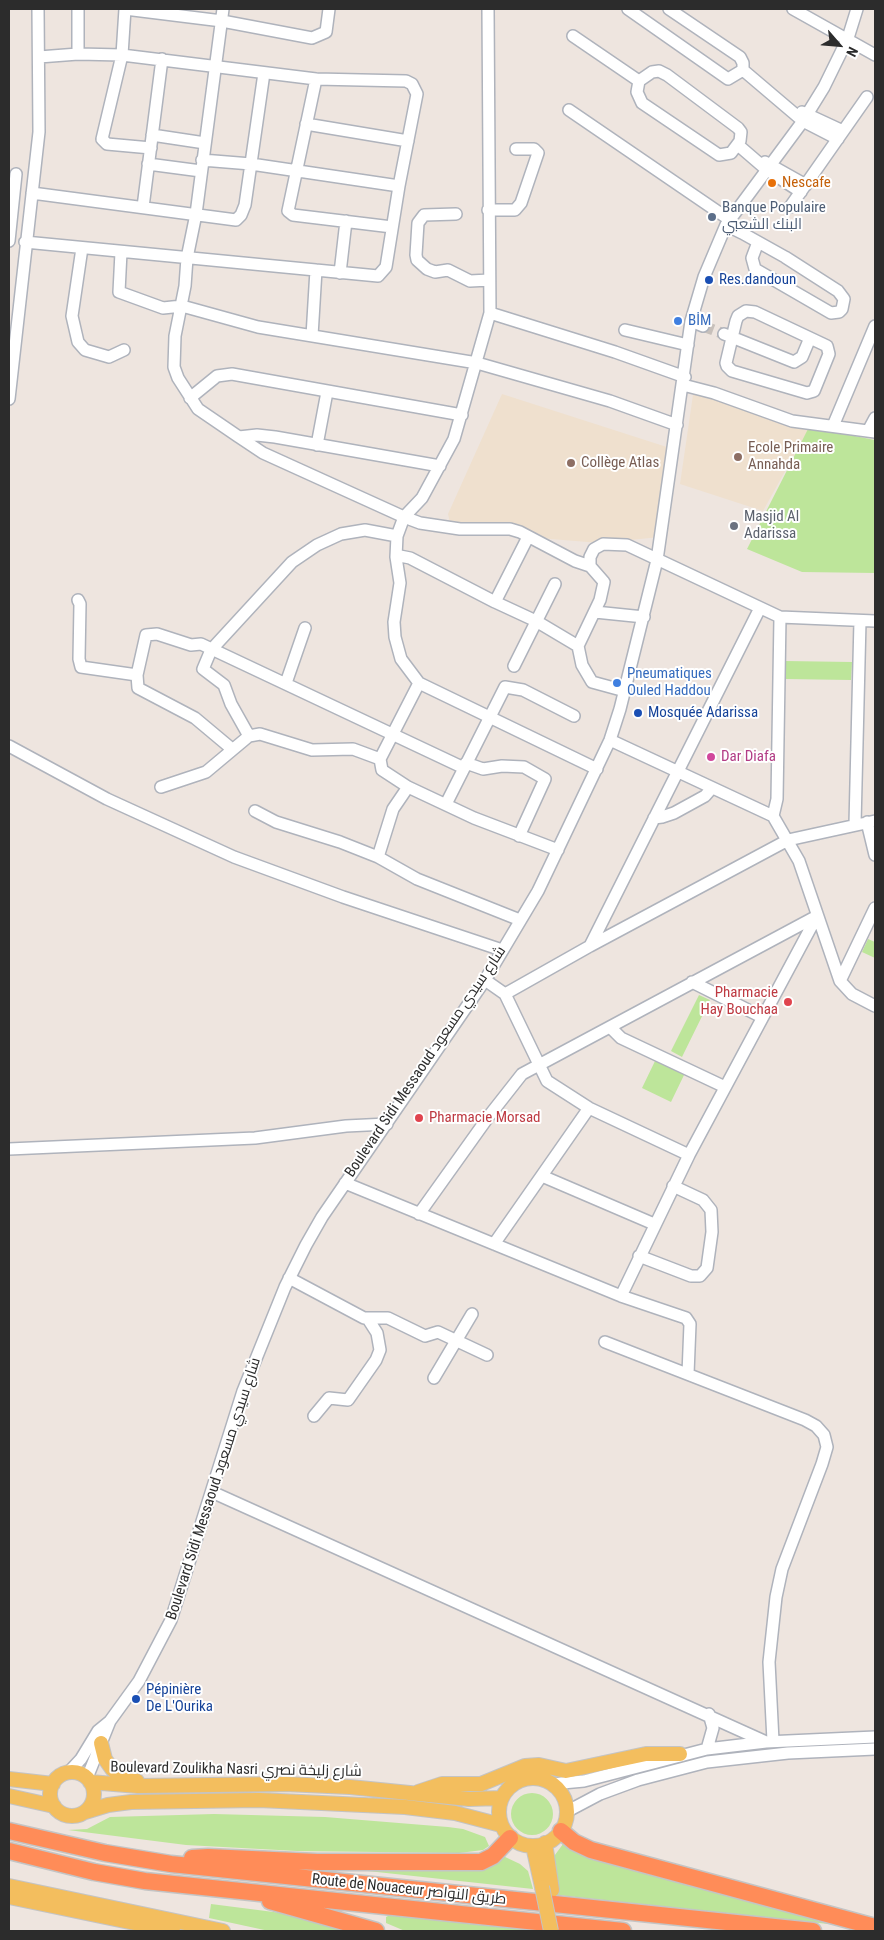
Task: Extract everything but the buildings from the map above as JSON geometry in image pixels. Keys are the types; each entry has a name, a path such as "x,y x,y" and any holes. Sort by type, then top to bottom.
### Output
{"highway":[{"name":"Route de Nouaceur طريق النواصر","path":"9,1830 105,1853 171,1864 813,1931"},
{"path":"561,1830 574,1842 591,1850 875,1927"},
{"path":"171,1864 197,1857 290,1862 481,1862 493,1856 506,1831"},
{"name":"Route de Nouaceur طريق النواصر","path":"9,1851 84,1870 145,1881 623,1931"},
{"path":"249,1892 278,1905 376,1931"}],"main road":[{"path":"101,1743 105,1759 116,1773 155,1786"},
{"path":"415,1793 442,1784 481,1784 526,1766 539,1765 570,1771 646,1754 680,1754"},
{"path":"9,1796 54,1806 64,1815 72,1816 85,1812 93,1801 94,1794 88,1780 78,1773 68,1773 59,1777 53,1784 50,1793 54,1806"},
{"path":"9,1779 53,1784"},
{"path":"540,1779 552,1784 563,1796 566,1812 561,1830 539,1845 517,1842 506,1831 499,1807 502,1798 509,1788 520,1780 540,1779"},
{"name":"Boulevard Zoulikha Nasri شارع زليخة نصري","path":"88,1780 155,1786 285,1784 415,1793 469,1799 502,1798"},
{"name":"Boulevard Zoulikha Nasri شارع زليخة نصري","path":"85,1812 108,1805 131,1802 259,1800 405,1807 455,1813 506,1831"},
{"path":"539,1845 547,1889 551,1931"},
{"path":"9,1886 223,1931"},
{"path":"547,1889 560,1931"},
{"path":"9,1897 173,1931"}],"street":[{"path":"9,398 17,342 12,325 34,179 40,107 38,9"},
{"path":"78,9 78,54"},
{"path":"151,148 109,144 102,139 122,55 125,9 222,21 312,38 326,32 329,9"},
{"path":"223,9 196,214 187,258 182,306 174,336 174,367 178,378 190,398 209,418 263,453 404,517 420,522 460,529 510,529 575,561 590,566 604,582 595,612 578,646 582,666 592,682 625,691"},
{"path":"488,9 490,313 454,439 422,498 404,517 397,536 396,557 400,583 394,622 395,637 406,668 419,683 597,769"},
{"path":"628,9 728,79 743,70"},
{"path":"669,9 740,57 743,63 743,70"},
{"name":"Boulevard Sidi Messaoud شارع سيدي مسعود","path":"110,1721 139,1681 166,1630 182,1588 243,1391 289,1278 322,1217 485,980 558,850 610,740 625,691 657,560 684,381 691,321 707,268 728,222 805,117 848,38 858,9"},
{"path":"797,10 875,55"},
{"path":"573,36 639,82"},
{"path":"25,242 340,273 375,276 383,273 417,94 412,84 406,81 316,79 122,55 78,54 39,57"},
{"path":"143,207 162,59"},
{"path":"743,70 793,111 840,135"},
{"path":"658,71 667,75 738,128 741,136 738,145 731,153 719,155 642,103 637,92 639,82 652,72 658,71"},
{"path":"32,193 232,220 239,218 245,206 264,73"},
{"path":"316,79 288,207 290,213 392,227"},
{"path":"790,207 867,97"},
{"path":"569,110 728,222 838,291 844,299 842,309 839,312 831,313 756,269 752,258 758,242"},
{"path":"306,124 408,141"},
{"path":"152,135 205,143"},
{"path":"738,145 756,159 803,188"},
{"path":"488,210 515,210 521,202 538,153 534,149 516,149"},
{"path":"148,164 251,164 398,186"},
{"path":"9,241 12,173 34,179"},
{"path":"456,214 424,214 418,222 417,260 427,269 435,272 448,270 470,282 489,280"},
{"path":"340,273 346,222"},
{"path":"82,248 72,316 78,342 85,350 109,357 124,350"},
{"path":"121,252 119,292 163,308 182,306 258,327 348,340 477,363 610,401 676,425"},
{"path":"312,336 316,270"},
{"path":"746,311 755,312 810,338 827,346 829,354 818,387 808,393 732,371 726,363 728,335 738,316 746,311"},
{"path":"490,313 615,352 684,381 792,422 872,432 875,418"},
{"path":"691,321 703,326"},
{"path":"833,426 875,326"},
{"path":"626,330 688,345"},
{"path":"728,335 794,362 802,357 810,338"},
{"path":"190,398 216,376 223,374 462,415"},
{"path":"317,445 327,392"},
{"path":"239,437 257,435 275,437 440,466"},
{"path":"249,736 231,704 224,686 203,669 211,650 292,562 317,545 342,534 365,530 397,536"},
{"path":"495,602 528,537"},
{"path":"590,566 590,557 598,545 611,543 627,545 780,616 875,621"},
{"path":"396,557 410,558 536,621 578,646"},
{"path":"514,666 555,584"},
{"path":"78,600 80,604 79,659 81,667 137,675"},
{"path":"590,946 760,608"},
{"path":"595,612 644,617"},
{"path":"773,816 777,799 780,616"},
{"path":"860,621 866,822 875,855"},
{"path":"286,683 305,628"},
{"path":"232,749 196,718 141,691 136,684 146,635 157,634 191,645 201,644 286,683 392,736 465,765 483,770 502,766 524,767 545,779 519,836"},
{"path":"419,683 380,759 380,767 386,774 408,787 519,836 558,850"},
{"path":"446,804 505,687 509,686 523,690 574,716"},
{"path":"162,787 206,772 249,736 267,736 316,751 353,749 380,759"},
{"path":"610,740 773,816 799,861 840,982 852,994 875,1006"},
{"path":"9,746 107,800 234,857 343,898 502,950"},
{"path":"378,857 393,809 408,787"},
{"path":"654,818 662,818 674,813 705,796 712,788"},
{"path":"256,811 284,825 340,842 378,857 418,880 520,920"},
{"path":"505,994 590,946 788,840 866,822"},
{"path":"840,982 875,908"},
{"path":"419,1214 510,1087 522,1074 817,916"},
{"path":"621,1296 654,1224 689,1155 817,916"},
{"path":"485,980 505,994 538,1065 547,1081 556,1089 589,1108 689,1155"},
{"path":"692,982 762,1017"},
{"path":"611,1028 621,1038 725,1087"},
{"path":"494,1244 589,1108"},
{"path":"9,1149 255,1138 346,1126 387,1124"},
{"path":"542,1176 654,1224"},
{"path":"345,1183 621,1296 690,1321 688,1374"},
{"path":"639,1256 691,1276 700,1276 707,1268 712,1232 711,1210 703,1200 674,1186"},
{"path":"289,1278 368,1319 377,1333 380,1350 376,1360 348,1400 329,1398 314,1416"},
{"path":"434,1378 472,1314"},
{"path":"368,1319 388,1318 425,1336 438,1332 487,1355"},
{"path":"605,1342 805,1420 816,1426 824,1435 827,1446 782,1569 776,1597 769,1662 770,1741"},
{"path":"212,1492 770,1741"},
{"path":"707,1749 713,1728 709,1714"},
{"path":"88,1780 110,1721"},
{"path":"68,1773 81,1759 98,1731 110,1721"},
{"path":"552,1784 584,1781 680,1754 707,1749 770,1741 875,1737"},
{"path":"566,1812 600,1794 638,1780 707,1762 788,1753 875,1749"}],"shaded area":[{"name":"Ecole Primaire Annahda","path":"700,391 710,392 808,430 763,511 680,484 693,395"},
{"name":"Collège Atlas","path":"502,394 673,449 660,537 600,543 452,531 448,514"}],"green space":[{"path":"809,427 875,440 875,573 802,572 747,549"},
{"path":"785,661 852,662 851,680 785,679"},
{"path":"868,939 875,942 875,958 862,952"},
{"path":"699,995 710,1000 682,1057 671,1051"},
{"path":"656,1059 685,1073 671,1102 642,1088"},
{"path":"532,1793 547,1799 553,1814 547,1829 532,1835 517,1829 511,1814 517,1799"},
{"path":"214,1814 325,1817 448,1827 463,1829 485,1837 489,1846 483,1850 459,1853 297,1851 186,1845 68,1830 87,1829 110,1817"},
{"path":"563,1844 577,1853 847,1926 557,1895 551,1869 552,1859"},
{"path":"503,1856 520,1864 528,1871 533,1889 331,1867"},
{"path":"211,1904 297,1915 367,1931 269,1931 209,1918"},
{"path":"392,1914 541,1931 405,1931 386,1923 386,1917"}],"tunnel":[{"path":"703,326 724,334"}],"place":[{"name":"Nescafe","path":"772,183"},
{"name":"Banque Populaire البنك الشعبي","path":"712,217"},
{"name":"Res.dandoun","path":"709,280"},
{"name":"BİM","path":"678,321"},
{"name":"Ecole Primaire Annahda","path":"738,457"},
{"name":"Collège Atlas","path":"571,463"},
{"name":"Masjid Al Adarissa","path":"734,526"},
{"name":"Pneumatiques Ouled Haddou","path":"617,683"},
{"name":"Mosquée Adarissa","path":"638,713"},
{"name":"Dar Diafa","path":"711,757"},
{"name":"Pharmacie Hay Bouchaa","path":"788,1002"},
{"name":"Pharmacie Morsad","path":"419,1118"},
{"name":"Pépinière De L'Ourika","path":"136,1699"}]}
